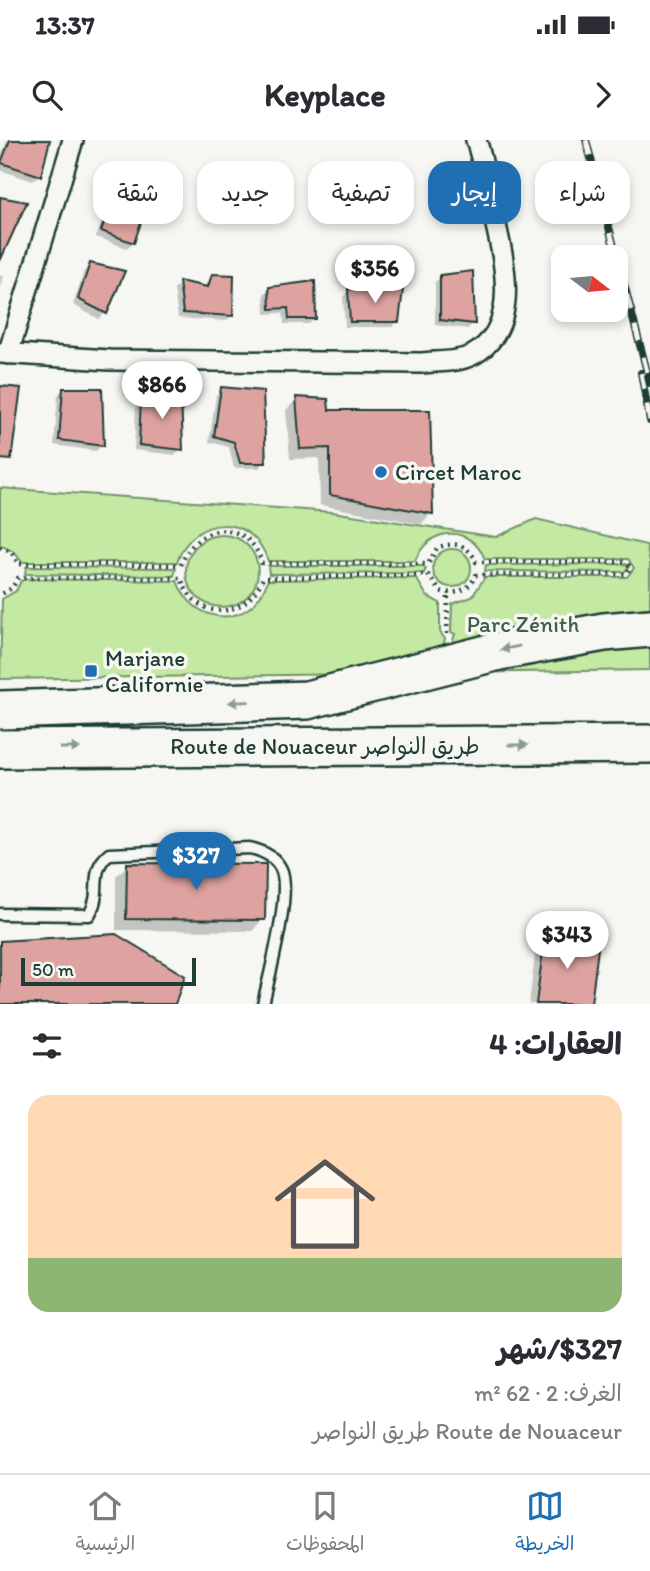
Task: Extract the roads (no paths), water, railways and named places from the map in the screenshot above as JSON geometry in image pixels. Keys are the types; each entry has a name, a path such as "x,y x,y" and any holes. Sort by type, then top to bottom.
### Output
{"highway":[{"name":"Route de Nouaceur طريق النواصر","path":"0,710 307,700 499,650 591,634 650,628"},
{"name":"Route de Nouaceur طريق النواصر","path":"0,749 650,744"}],"street":[{"path":"73,140 4,353 122,360 422,363 463,360 481,351 497,329 504,306 505,267 476,140"}],"lane":[{"path":"0,914 89,915 98,901 96,872 109,854 250,848 263,851 277,863 284,880 284,898 263,1004"}],"railway":[{"path":"586,140 650,383"},
{"path":"641,373 650,421"}],"place":[{"name":"Circet Maroc","path":"381,472"},
{"name":"Marjane Californie","path":"91,671"}],"park label":[{"name":"Parc Zénith","path":"523,624"}]}
